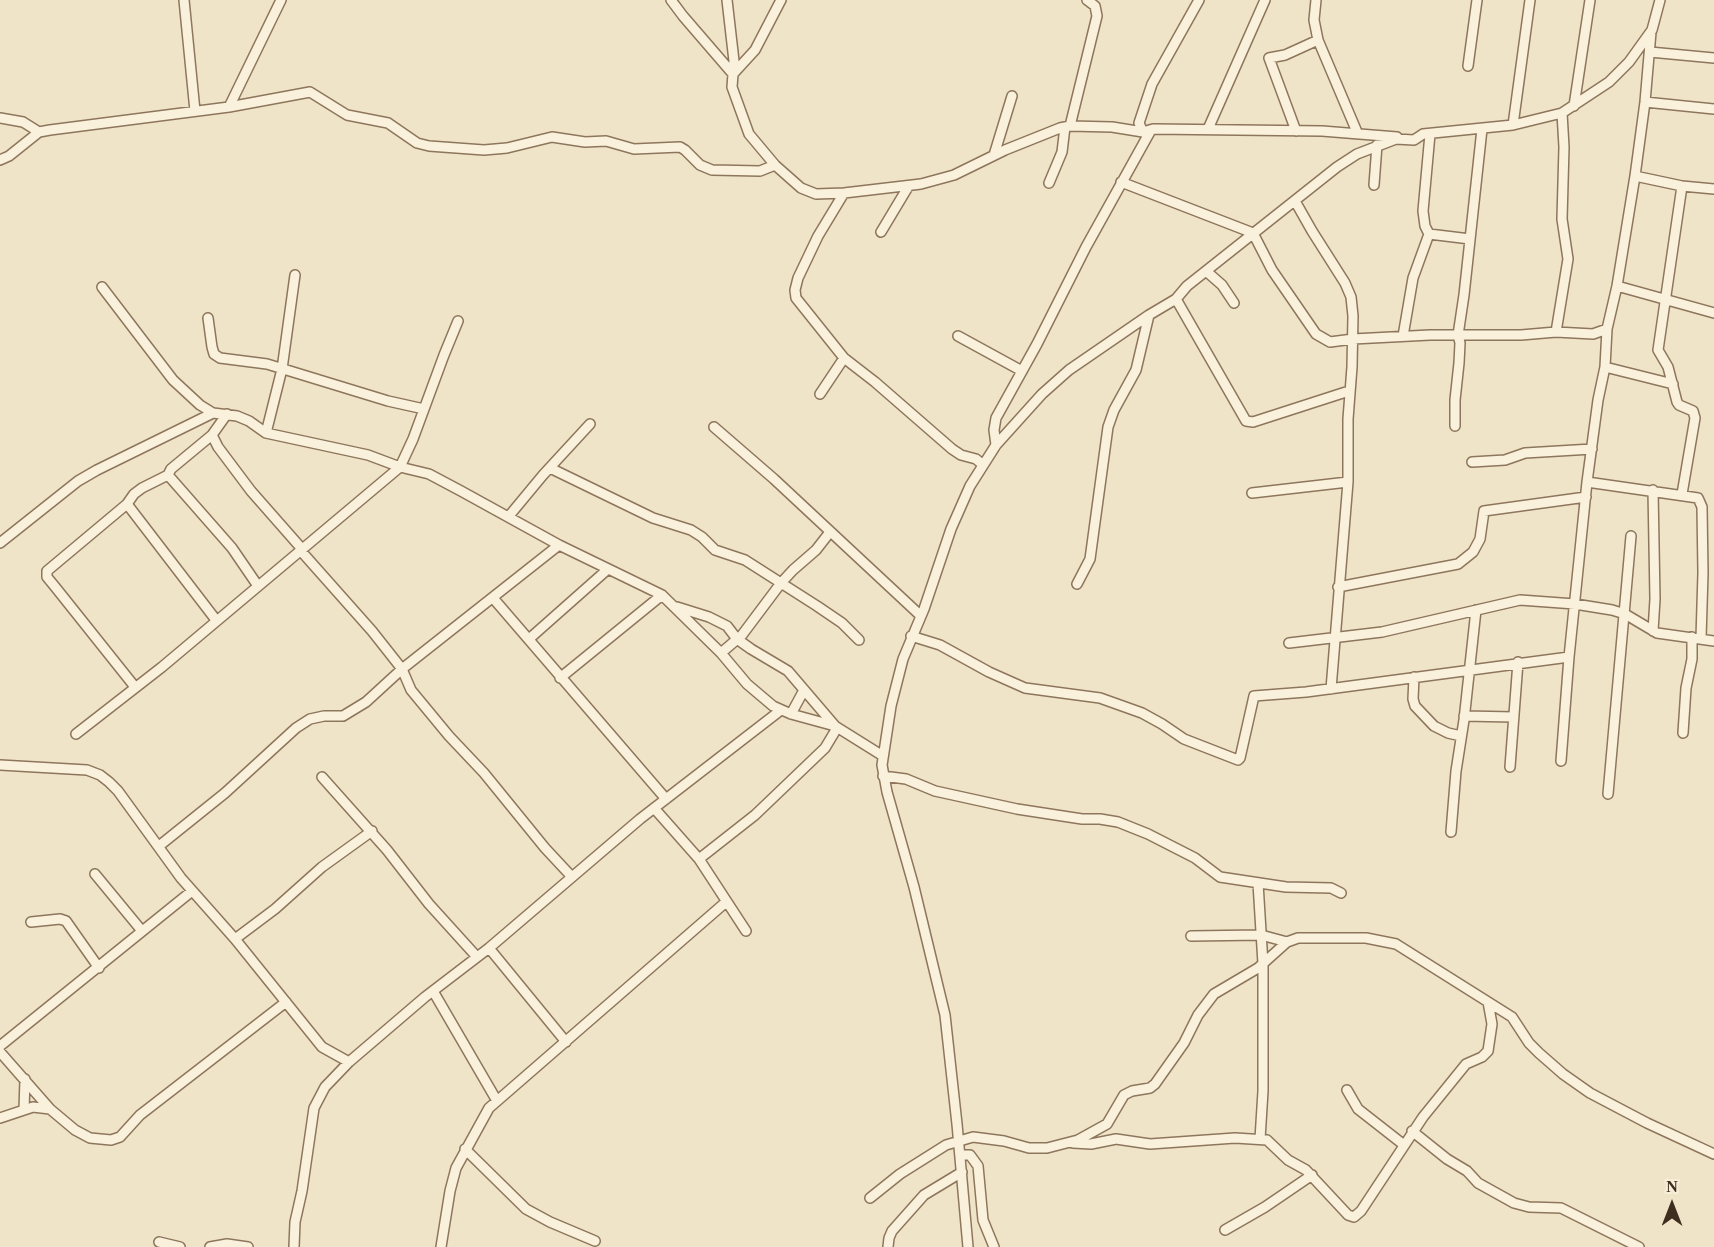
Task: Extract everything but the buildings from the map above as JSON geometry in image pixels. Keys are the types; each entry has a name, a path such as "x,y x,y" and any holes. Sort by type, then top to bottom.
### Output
{"street":[{"path":"184,0 195,111"},
{"path":"229,107 281,0"},
{"path":"671,0 733,74"},
{"path":"727,0 734,61 732,87 744,124 755,143 775,165 808,192 816,194 908,187 954,175 994,155 1068,127 1357,132 1414,140"},
{"path":"733,74 755,50 781,0"},
{"path":"1049,183 1062,152 1097,16 1095,6 1087,0"},
{"path":"1148,130 1139,123 1152,84 1199,0"},
{"path":"1208,129 1264,0"},
{"path":"1316,0 1314,20 1317,40 1357,132"},
{"path":"1468,66 1478,0"},
{"path":"1513,125 1530,0"},
{"path":"1574,106 1590,0"},
{"path":"1561,761 1587,482 1605,367 1607,329 1617,286 1635,176 1652,30 1660,0"},
{"path":"968,1247 959,1142 941,993 883,776 883,756 896,681 957,513 982,464 1042,394 1069,370 1176,299 1187,286 1253,233 1357,154 1396,139 1414,140 1423,134 1513,125 1562,113 1609,82 1629,62 1652,30"},
{"path":"1296,131 1269,58 1285,55 1317,40"},
{"path":"1650,52 1714,58"},
{"path":"0,160 9,156 39,132 229,107 310,92 347,116 388,123 408,138 429,146 484,150 507,148 552,137 585,142 606,141 634,149 680,147 706,169 712,170 760,171 775,165"},
{"path":"994,155 1012,96"},
{"path":"1645,102 1714,109"},
{"path":"1556,332 1568,259 1562,219 1564,147 1562,113"},
{"path":"0,118 22,122 39,132"},
{"path":"1455,426 1460,343 1458,335 1482,129"},
{"path":"996,445 994,424 1148,130"},
{"path":"1403,336 1413,278 1429,234 1423,212 1430,134"},
{"path":"1374,185 1377,145"},
{"path":"1635,176 1682,186 1714,189"},
{"path":"1121,182 1253,233 1272,270 1316,334 1330,342 1403,336 1494,333 1593,334 1607,329"},
{"path":"1682,186 1658,350 1668,367 1679,405 1690,408 1695,418 1682,494"},
{"path":"880,232 908,187"},
{"path":"844,193 818,236 798,278 796,298 844,358 875,381 952,449 982,464"},
{"path":"1295,201 1311,231 1345,283 1351,297 1353,339 1349,391 1348,482 1331,688"},
{"path":"1429,234 1470,238"},
{"path":"1206,271 1222,285 1234,303"},
{"path":"266,433 282,369 295,275"},
{"path":"1617,286 1714,313"},
{"path":"102,287 173,380 187,395 213,413"},
{"path":"1176,299 1245,421 1253,422 1349,391"},
{"path":"1077,584 1090,559 1108,427 1114,410 1136,370 1149,315"},
{"path":"208,318 214,354 227,359 267,364 388,401 424,409"},
{"path":"76,734 162,667 400,467 413,440 458,321"},
{"path":"958,336 1022,371"},
{"path":"820,394 844,358"},
{"path":"1605,367 1673,384"},
{"path":"0,543 78,481 106,465 213,413 227,414 249,421 266,433 368,455 400,467 429,474 559,545 662,595 722,653 747,684 761,696 781,710 836,727 883,756"},
{"path":"135,687 46,573 127,504 134,494 168,475 171,469 212,435 227,414"},
{"path":"508,516 590,424"},
{"path":"714,427 921,616"},
{"path":"212,435 218,447 251,491 402,669 411,690 572,877"},
{"path":"1472,462 1505,460 1525,453 1592,449"},
{"path":"550,468 653,518 691,530 715,550 745,560 842,623 859,640"},
{"path":"168,475 232,548 258,586"},
{"path":"1252,493 1348,482"},
{"path":"1587,482 1682,494 1698,498 1702,507 1703,573 1696,637 1686,688 1683,733"},
{"path":"1653,490 1655,599 1653,631"},
{"path":"1338,587 1458,564 1473,552 1480,539 1484,511 1586,497"},
{"path":"127,504 216,621"},
{"path":"722,653 757,617 781,583 816,550 830,532"},
{"path":"1608,794 1631,536"},
{"path":"159,846 225,793 296,728 310,719 344,716 366,702 402,669 559,545"},
{"path":"529,639 608,570"},
{"path":"560,678 662,595"},
{"path":"494,598 560,678 666,799"},
{"path":"1289,643 1382,632 1520,600 1575,604 1625,614 1666,636 1696,637 1714,641"},
{"path":"675,606 709,617 727,626 737,639 788,671 836,727"},
{"path":"1451,832 1456,771 1476,610"},
{"path":"912,636 940,645 989,672 1026,688 1100,698 1142,713 1184,739 1238,760 1254,696 1569,657"},
{"path":"1510,767 1518,662"},
{"path":"1414,677 1413,703 1418,711 1434,726 1448,733 1461,735"},
{"path":"792,714 804,690"},
{"path":"294,1247 295,1222 302,1191 314,1108 325,1087 349,1062 433,991 489,948 654,808 781,710"},
{"path":"1464,716 1514,717"},
{"path":"699,860 755,815 825,748 836,727"},
{"path":"3,768 87,770 100,775 118,791 192,891 235,939 322,1047 349,1062"},
{"path":"883,776 906,779 934,791 1017,809 1118,822 1148,834 1195,858 1220,878 1286,887 1331,888 1341,894"},
{"path":"322,777 372,831 406,872 422,896 477,957"},
{"path":"654,808 699,860 746,931"},
{"path":"235,939 275,909 322,867 372,831"},
{"path":"95,874 142,931"},
{"path":"1258,883 1263,964 1263,1091 1260,1139"},
{"path":"0,1047 192,891"},
{"path":"441,1247 452,1179 465,1149 489,1108 726,902"},
{"path":"31,922 60,919 66,921 99,968"},
{"path":"1191,936 1261,935 1287,942"},
{"path":"1070,1143 1107,1124 1124,1095 1155,1084 1184,1043 1198,1015 1214,994 1244,978 1287,942 1298,938 1366,938 1396,944 1512,1017 1529,1043 1539,1053 1590,1093 1714,1154"},
{"path":"489,948 566,1042"},
{"path":"433,991 497,1101"},
{"path":"0,1052 50,1108 75,1130 90,1138 111,1140 120,1137 140,1115 286,1002"},
{"path":"870,1198 900,1174 946,1145 973,1137 1029,1148 1070,1143 1091,1144 1116,1139 1150,1144 1235,1138 1268,1140 1288,1160 1312,1175 1348,1215 1354,1217 1361,1211 1412,1131 1466,1064 1482,1057 1488,1051 1492,1024 1488,1002"},
{"path":"24,1110 26,1079"},
{"path":"1347,1090 1358,1108 1404,1145"},
{"path":"0,1118 33,1107 50,1108"},
{"path":"1412,1131 1467,1172 1478,1183 1514,1203 1529,1207 1561,1208 1639,1247"},
{"path":"465,1149 526,1209 595,1241"},
{"path":"960,1155 970,1155 978,1166 983,1220 994,1247"},
{"path":"888,1247 892,1231 924,1195 962,1172"},
{"path":"1225,1230 1265,1207 1312,1175"},
{"path":"159,1242 180,1247"},
{"path":"210,1247 227,1244 248,1247"}]}
